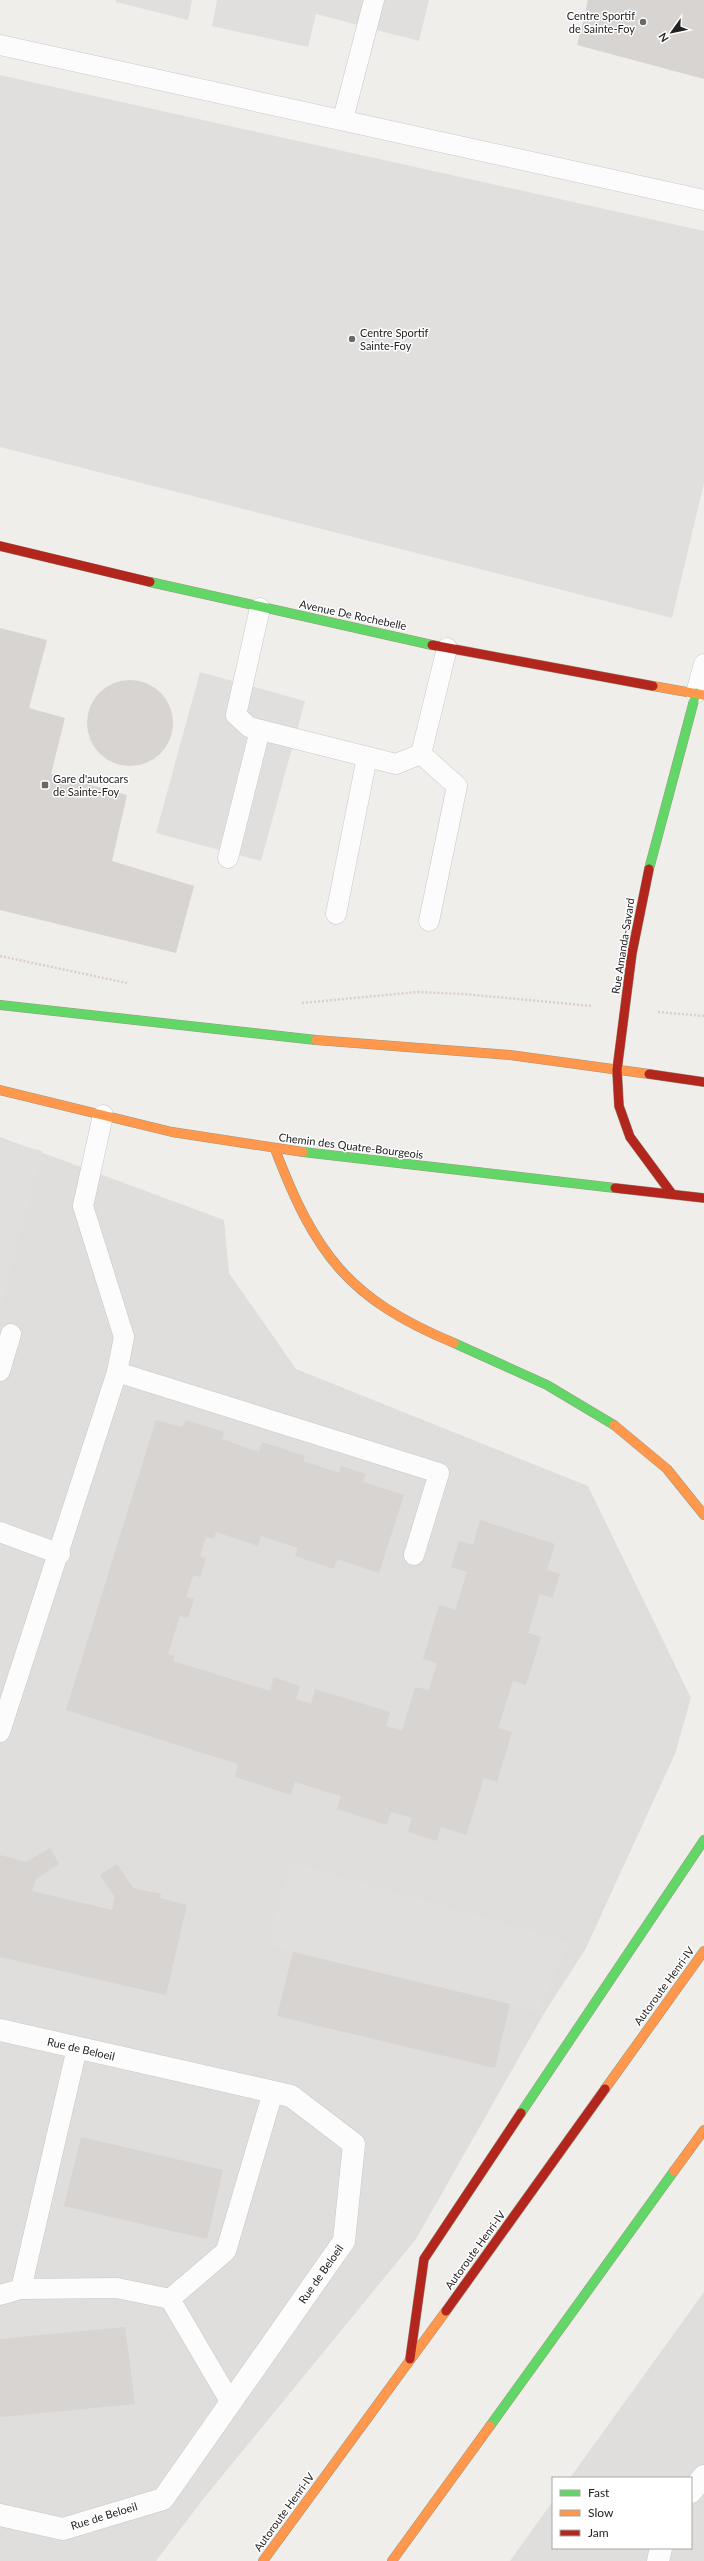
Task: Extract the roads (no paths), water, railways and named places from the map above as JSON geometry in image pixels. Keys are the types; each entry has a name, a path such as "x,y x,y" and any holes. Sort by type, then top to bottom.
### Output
{"main road":[{"name":"Avenue De Rochebelle","path":"0,546 260,608 447,648 700,694"},
{"name":"Rue Amanda-Savard","path":"672,1194 652,1170 630,1136 619,1106 617,1070 632,953 645,882 700,694"},
{"path":"0,1005 300,1039 510,1056 704,1082"},
{"name":"Chemin des Quatre-Bourgeois","path":"0,1090 172,1132 275,1148 704,1198"},
{"path":"275,1148 294,1197 324,1251 354,1283 393,1314 449,1342 564,1392 603,1415 662,1464 693,1499 704,1515"},
{"path":"409,2362 424,2259 704,1840"},
{"name":"Autoroute Henri-IV","path":"263,2561 409,2362 704,1951"},
{"path":"392,2561 704,2130"}],"street":[{"name":"Rue de Beloeil","path":"0,2030 291,2096 354,2144 344,2241 163,2498 62,2529 0,2515"},
{"path":"692,2491 704,2476"},
{"path":"658,2561 661,2549"}],"lane":[{"path":"343,119 374,0"},
{"path":"0,45 343,119 430,141 704,200"},
{"path":"260,608 236,715 249,727 396,764 421,754"},
{"path":"421,754 447,648"},
{"path":"700,694 704,664"},
{"path":"228,858 260,730"},
{"path":"421,754 457,786 429,921"},
{"path":"336,914 367,757"},
{"path":"0,1732 60,1554 117,1372 124,1337 83,1206 103,1115"},
{"path":"0,1371 11,1334"},
{"path":"117,1372 439,1473 414,1555"},
{"path":"0,1532 60,1554"},
{"path":"21,2289 77,2048"},
{"path":"170,2299 226,2252 273,2092"},
{"path":"0,2295 21,2289 117,2288 170,2299 231,2403"}],"place":[{"name":"Centre Sportif de Sainte-Foy","path":"643,22"},
{"name":"Centre Sportif Sainte-Foy","path":"352,339"},
{"name":"Gare d'autocars de Sainte-Foy","path":"45,785"}]}
